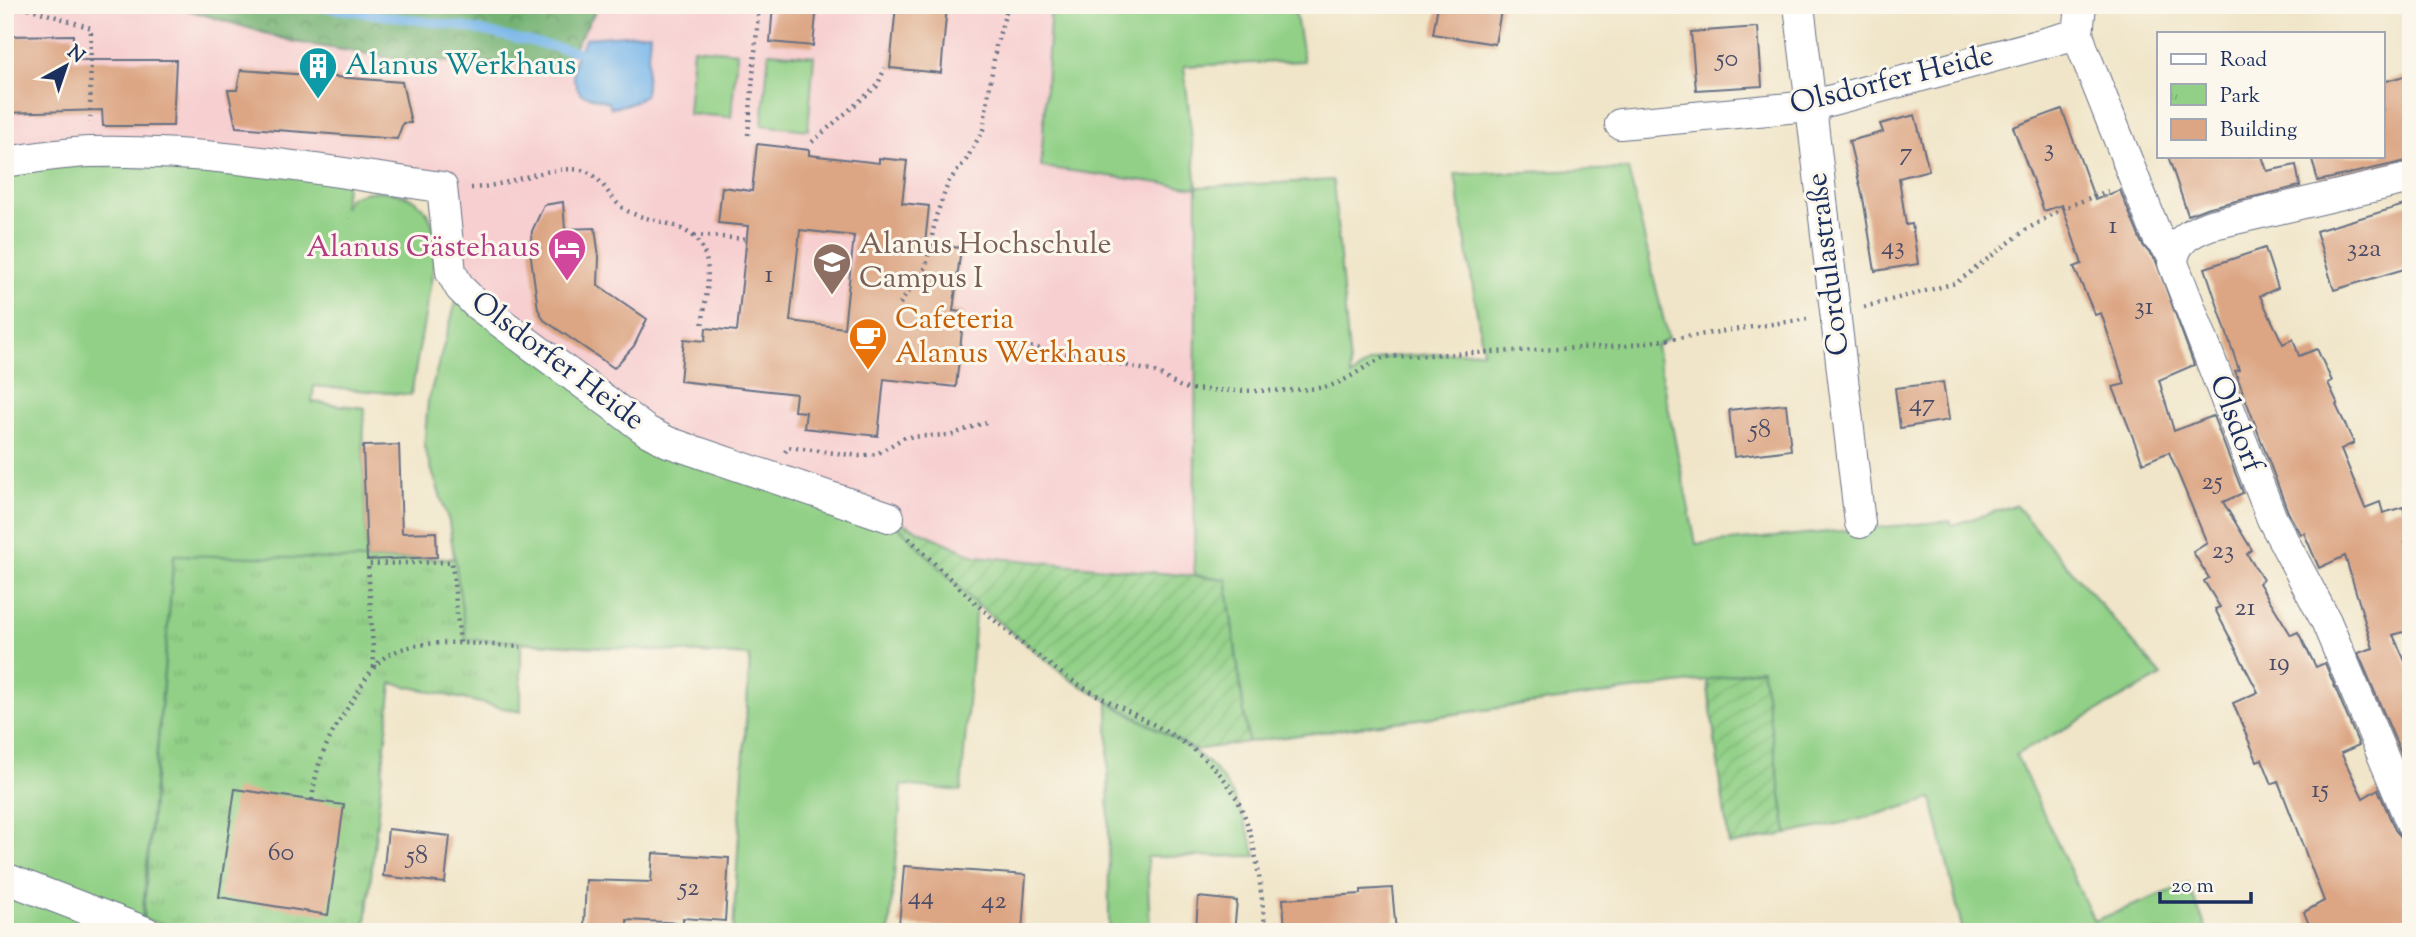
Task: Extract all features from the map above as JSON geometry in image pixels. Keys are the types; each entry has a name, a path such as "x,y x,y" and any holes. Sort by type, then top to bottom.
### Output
{"street":[{"name":"Cordulastraße","path":"1799,5 1860,523"},
{"name":"Olsdorfer Heide","path":"1620,124 1810,106 2081,30 2158,238 2173,254"},
{"path":"5,162 89,152 224,158 442,187"},
{"path":"2173,254 2186,237 2210,225 2411,178"},
{"name":"Olsdorfer Heide","path":"442,187 451,272 460,288 476,304 647,431 668,442 889,517"},
{"name":"Olsdorf","path":"2173,254 2176,274 2272,519 2326,621 2411,823"},
{"path":"5,878 146,932"}],"path":[{"path":"748,135 760,5"},
{"path":"900,304 926,267 936,216 949,181 966,160 983,130 996,46 1008,5"},
{"path":"28,8 91,28 89,152"},
{"path":"812,142 877,86 885,68"},
{"path":"442,187 487,188 563,170 584,170 593,174 625,210 694,234 747,239"},
{"path":"1003,343 1056,351 1152,372 1187,389 1327,386 1350,378 1368,363 1385,357 1623,346 1835,315 1956,283 2026,229 2064,208 2135,180"},
{"path":"694,234 704,249 707,261 702,327"},
{"path":"771,477 788,447 859,456 877,454 905,437 951,435 986,422"},
{"path":"889,517 984,612 1038,656 1108,702 1195,750 1225,780 1248,827 1256,856 1266,932"},
{"path":"374,669 368,565 452,562 460,644"},
{"path":"312,800 317,763 324,745 374,669 393,652 413,646 460,644 521,647"}],"shaded area":[{"name":"Alanus Hochschule Campus I","path":"5,5 171,5 295,42 410,61 564,65 599,5 1051,5 1041,167 1197,187 1194,575 975,556 889,517 668,442 476,304 441,187 5,162"}],"green space":[{"path":"171,5 599,5 564,65 410,61 295,42"},
{"path":"1051,5 1294,5 1304,61 1184,66 1197,187 1333,180 1351,377 1368,363 1385,357 1483,351 1455,174 1628,169 1668,338 1656,347 1696,544 1950,521 1953,525 2015,505 2162,676 2016,755 2094,921 2188,884 2208,932 1963,932 1932,799 1857,820 1787,834 1761,669 1707,680 1248,742 1226,579 1194,575 1197,188 1041,167"},
{"path":"693,48 737,52 731,117 688,114"},
{"path":"769,52 814,56 808,130 762,125"},
{"path":"5,162 348,174 343,208 349,198 358,194 379,191 400,194 418,203 428,214 437,247 411,395 314,386 312,402 365,408 363,446 367,560 174,556 141,932 5,932"},
{"path":"460,288 628,419 889,517 976,604 961,791 902,785 889,932 733,932 750,656 466,639 449,522 424,447 428,401"},
{"path":"889,517 975,556 1226,579 1248,742 1195,750 1071,680 976,604"},
{"path":"174,555 367,560 455,558 466,639 521,642 521,712 392,683 365,932 205,932 143,920"},
{"path":"1762,669 1787,834 1729,845 1707,680"},
{"path":"1108,702 1185,745 1219,774 1233,795 1256,856 1147,857 1150,932 1109,932"}],"water":[{"path":"650,33 645,95 632,103 611,108 608,102 581,94 574,79 573,66 586,38"}],"building":[{"path":"773,5 817,5 813,46 770,42"},
{"path":"896,5 947,5 941,73 890,68"},
{"path":"1438,5 1502,5 1495,44 1433,34"},
{"path":"1758,27 1762,86 1696,90 1691,32"},
{"path":"73,35 73,60 176,60 173,126 103,126 102,110 5,113 5,36"},
{"name":"Alanus Werkhaus","path":"241,70 402,82 411,123 403,123 397,139 236,127 228,90 237,90"},
{"path":"2411,74 2411,160 2318,181 2312,158 2384,158 2384,82"},
{"path":"2062,109 2095,200 2120,190 2142,244 2156,261 2194,365 2159,380 2174,431 2213,416 2243,493 2223,502 2252,550 2247,554 2263,580 2259,583 2291,635 2298,632 2316,667 2325,663 2359,745 2341,753 2363,798 2378,789 2395,830 2401,837 2411,840 2411,932 2312,932 2304,912 2324,901 2278,781 2272,784 2262,759 2257,761 2233,703 2258,692 2215,609 2220,607 2204,581 2209,578 2193,552 2207,543 2169,452 2143,463 2113,387 2125,384 2101,313 2095,315 2074,267 2082,264 2062,205 2044,211 2013,127"},
{"path":"1915,115 1929,170 1899,178 1906,225 1912,224 1918,264 1875,271 1863,198 1849,141 1883,132 1880,124"},
{"path":"757,144 809,150 809,155 879,163 879,158 907,161 902,203 929,206 925,244 961,248 953,311 964,312 956,387 884,379 878,436 804,428 806,412 794,411 796,394 680,381 684,339 705,341 706,328 737,331 748,226 718,223 722,187 752,191","holes":["800,230 854,236 844,328 790,321"]},
{"path":"2169,158 2263,158 2267,171 2296,165 2300,186 2206,208 2188,215"},
{"name":"Alanus Gästehaus","path":"563,202 565,229 595,228 599,257 598,285 647,319 634,346 614,368 544,320 538,309 530,250 532,231 544,205"},
{"path":"2411,203 2411,267 2334,290 2316,231"},
{"path":"2265,248 2278,288 2260,296 2283,344 2293,339 2299,356 2317,349 2332,381 2328,383 2338,404 2336,405 2354,443 2341,449 2365,508 2380,502 2383,513 2403,507 2411,536 2411,540 2405,542 2411,562 2411,630 2393,635 2411,674 2411,777 2358,653 2373,648 2345,556 2319,568 2304,533 2300,534 2288,512 2235,371 2239,370 2205,268"},
{"path":"1943,382 1949,420 1900,428 1895,388"},
{"path":"1786,404 1791,450 1734,457 1729,410"},
{"path":"399,445 402,533 436,532 437,557 367,560 363,446"},
{"path":"235,789 344,805 328,915 219,897"},
{"path":"388,829 450,836 445,883 383,876"},
{"path":"653,853 729,858 725,921 683,918 683,923 627,920 627,927 584,926 586,880 651,882"},
{"path":"904,866 1026,875 1022,932 899,925"},
{"path":"1392,888 1396,932 1285,932 1283,899 1361,894 1361,890"},
{"path":"1198,897 1237,901 1234,932 1196,932"}],"waterway":[{"path":"305,5 459,26 578,52"}],"place":[{"name":"Alanus Werkhaus","path":"318,100"},
{"name":"Alanus Gästehaus","path":"567,282"},
{"name":"Alanus Hochschule Campus I","path":"832,296"},
{"name":"Cafeteria Alanus Werkhaus","path":"868,371"}]}
